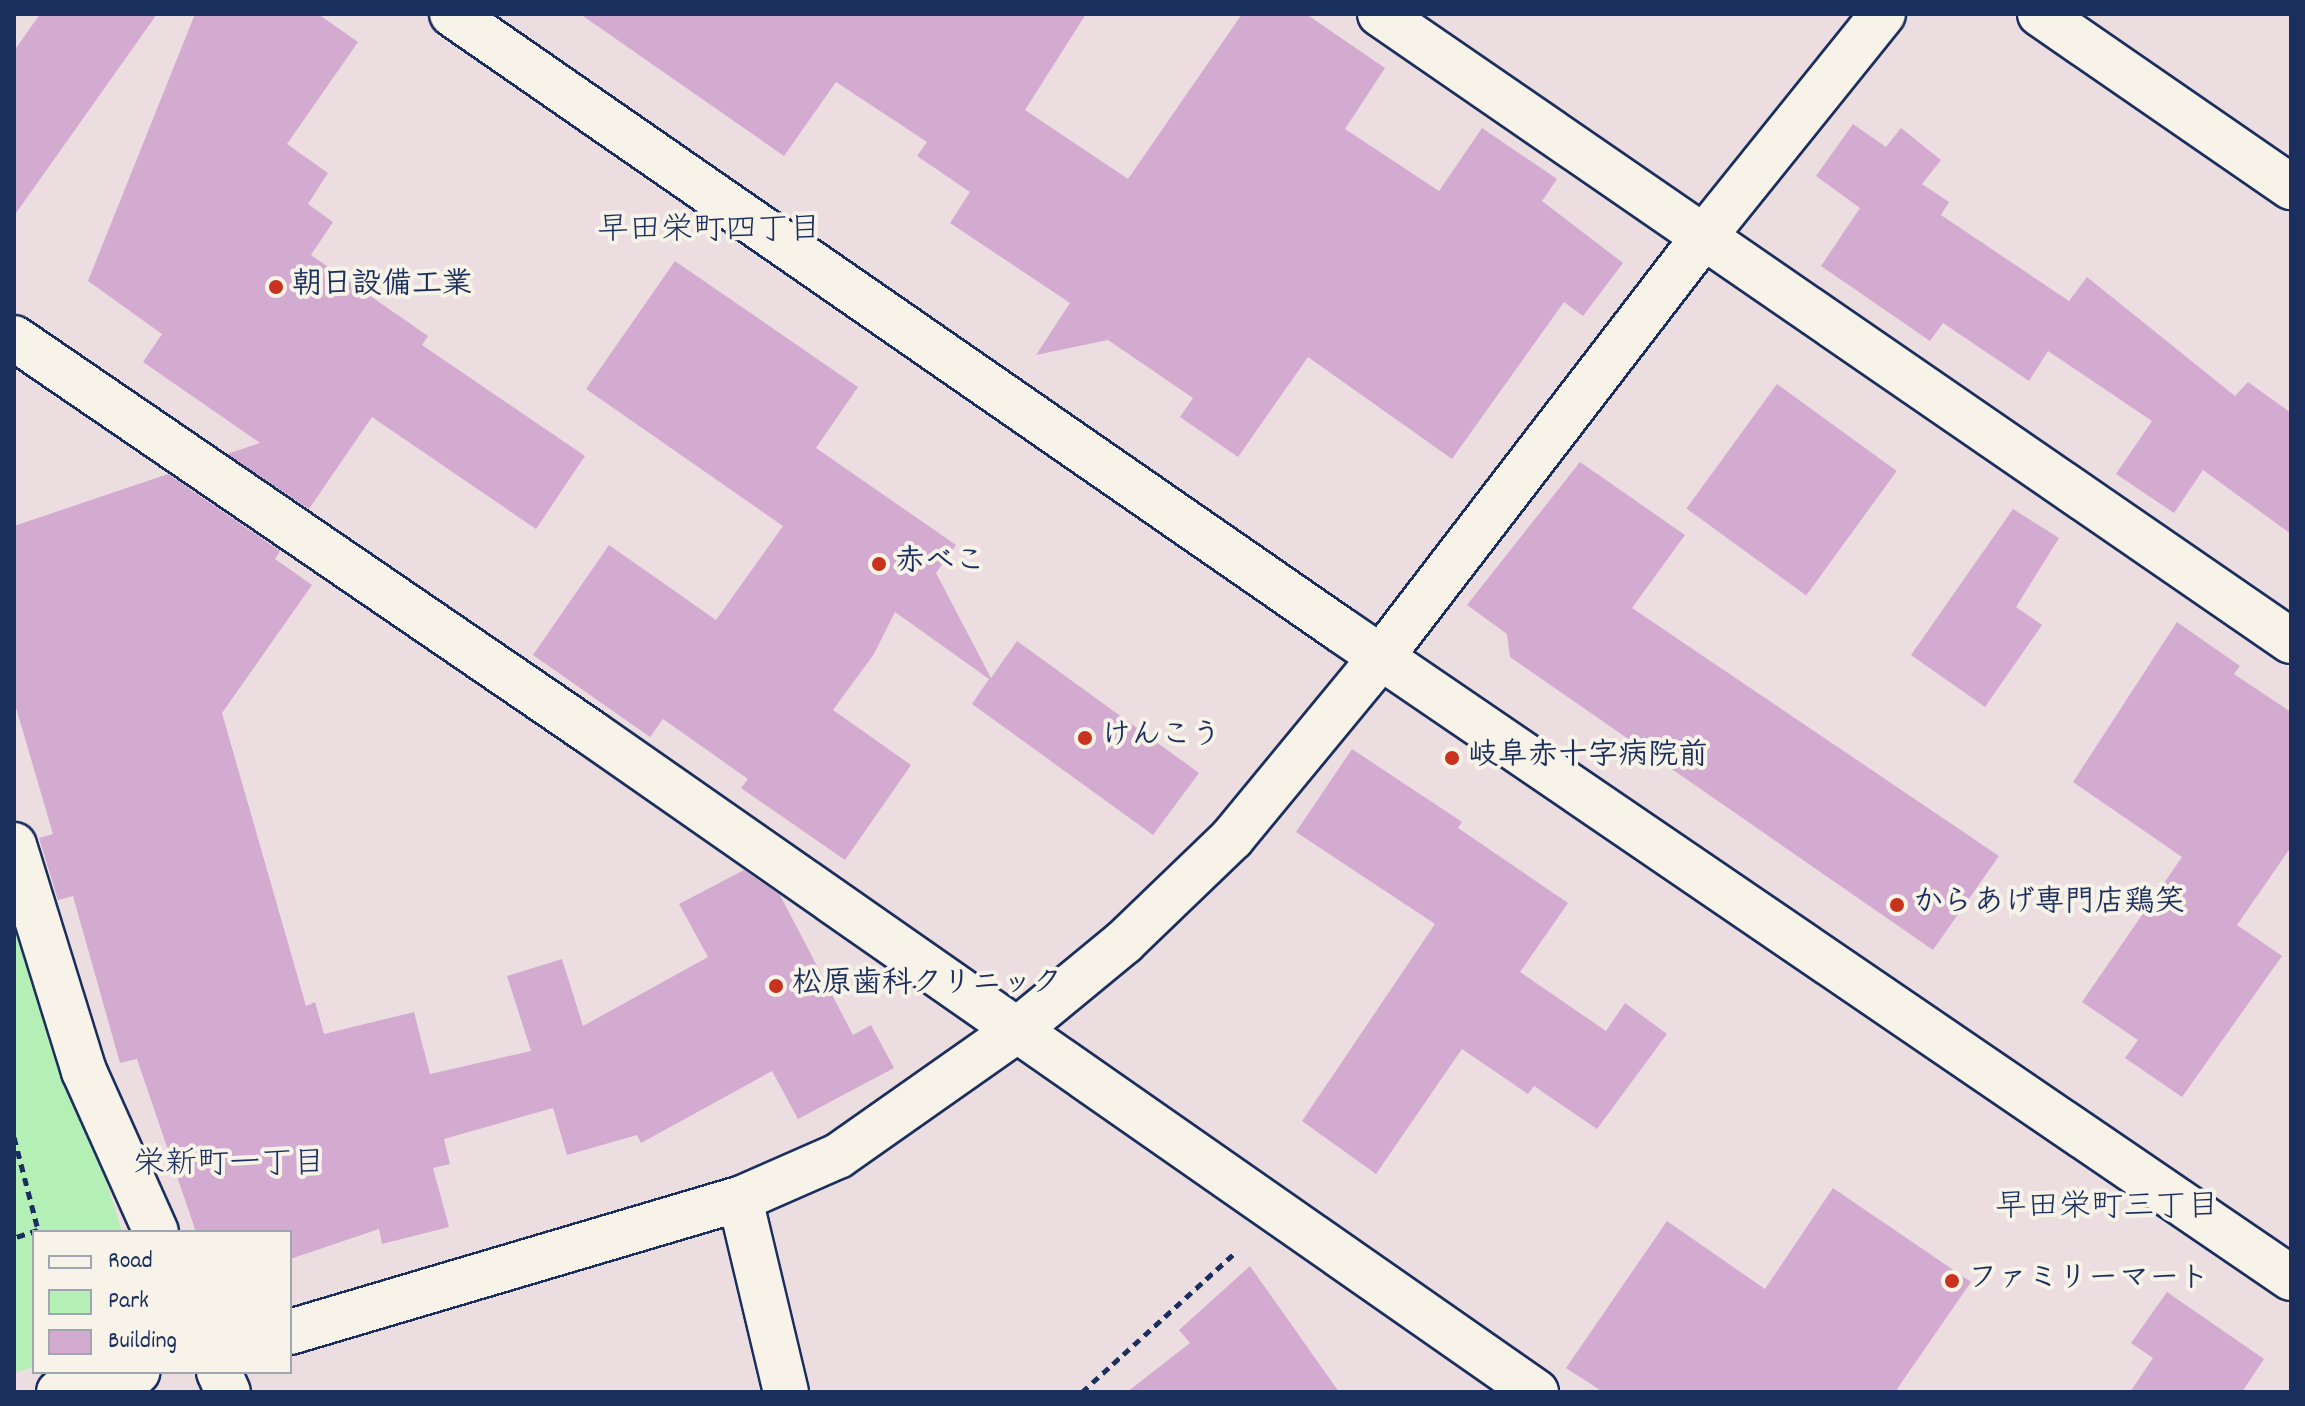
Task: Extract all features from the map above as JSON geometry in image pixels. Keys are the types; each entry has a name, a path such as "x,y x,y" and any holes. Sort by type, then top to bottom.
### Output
{"street":[{"path":"452,14 1381,657 2291,1278"},
{"path":"1380,14 1702,239 2291,641"},
{"path":"292,1331 740,1199 838,1156 1016,1031 1124,942 1232,838 1381,657 1702,239 1883,14"},
{"path":"2040,14 2291,187"},
{"path":"14,338 1281,1211 1536,1392"},
{"path":"14,845 84,1071 155,1230"},
{"path":"740,1199 786,1392"},
{"path":"59,1392 129,1374"}],"path":[{"path":"14,1137 40,1230"},
{"path":"1082,1392 1281,1211"}],"green space":[{"path":"14,881 121,1230 32,1230 32,1368 14,1373"}],"building":[{"path":"40,14 157,14 14,216 14,51"},
{"path":"195,14 318,14 358,42 287,144 328,173 308,204 333,222 311,255 428,336 422,345 585,456 536,529 372,417 309,509 227,454 260,443 143,362 162,334 88,281"},
{"path":"580,14 1086,14 1025,110 1128,179 1242,14 1306,14 1385,68 1345,129 1439,191 1482,128 1557,179 1542,201 1623,263 1583,316 1564,302 1452,459 1308,357 1238,457 1180,417 1193,398 1108,340 1036,355 1070,303 950,223 970,192 917,156 927,142 836,82 784,156"},
{"path":"1853,124 1886,147 1901,128 1941,160 1922,184 1949,202 1941,215 2069,301 2087,277 2235,396 2248,382 2291,413 2291,534 2203,470 2174,513 2116,474 2152,421 2048,351 2029,381 1943,323 1930,341 1821,266 1860,208 1816,176"},
{"path":"675,261 858,387 816,448 956,545 936,573 991,678 1017,641 1199,773 1153,835 972,704 989,679 895,612 874,654 833,710 911,765 845,860 741,788 748,779 663,719 650,737 533,655 609,545 716,620 783,526 586,389"},
{"path":"1777,384 1897,471 1806,596 1686,509"},
{"path":"1580,462 1685,535 1632,608 1999,856 1933,950 1510,657 1507,634 1467,605"},
{"path":"168,474 280,551 275,559 312,585 222,713 306,1006 315,1002 324,1034 414,1012 430,1074 531,1051 507,976 562,959 583,1026 708,957 679,904 744,870 780,895 853,1035 871,1025 894,1068 798,1119 772,1071 641,1143 637,1135 567,1155 553,1108 444,1139 450,1164 433,1168 449,1227 382,1244 379,1229 292,1258 292,1230 195,1230 137,1059 120,1063 73,896 58,900 39,838 53,834 14,701 14,526"},
{"path":"2013,509 2059,538 2016,607 2042,625 1985,707 1911,655"},
{"path":"2177,622 2240,666 2234,674 2291,712 2291,847 2237,925 2282,956 2182,1097 2125,1058 2138,1040 2082,1002 2182,857 2073,782"},
{"path":"1352,749 1462,822 1458,828 1568,903 1520,972 1606,1031 1625,1003 1667,1034 1597,1129 1534,1086 1528,1094 1462,1049 1376,1174 1302,1121 1435,924 1296,832"},
{"path":"1833,1188 1971,1282 1895,1392 1603,1392 1566,1368 1667,1221 1765,1289"},
{"path":"1250,1266 1339,1392 1127,1392 1190,1343 1179,1330"},
{"path":"2167,1292 2264,1359 2242,1392 2130,1392 2153,1358 2131,1343"}],"place":[{"name":"朝日設備工業","path":"276,287"},
{"name":"赤べこ","path":"879,564"},
{"name":"けんこう","path":"1085,738"},
{"name":"岐阜赤十字病院前","path":"1452,758"},
{"name":"からあげ専門店鶏笑","path":"1897,905"},
{"name":"松原歯科クリニック","path":"776,986"},
{"name":"ファミリーマート","path":"1952,1281"}],"district":[{"name":"早田栄町四丁目","path":"709,232"},
{"name":"栄新町一丁目","path":"229,1166"},
{"name":"早田栄町三丁目","path":"2107,1209"}]}
